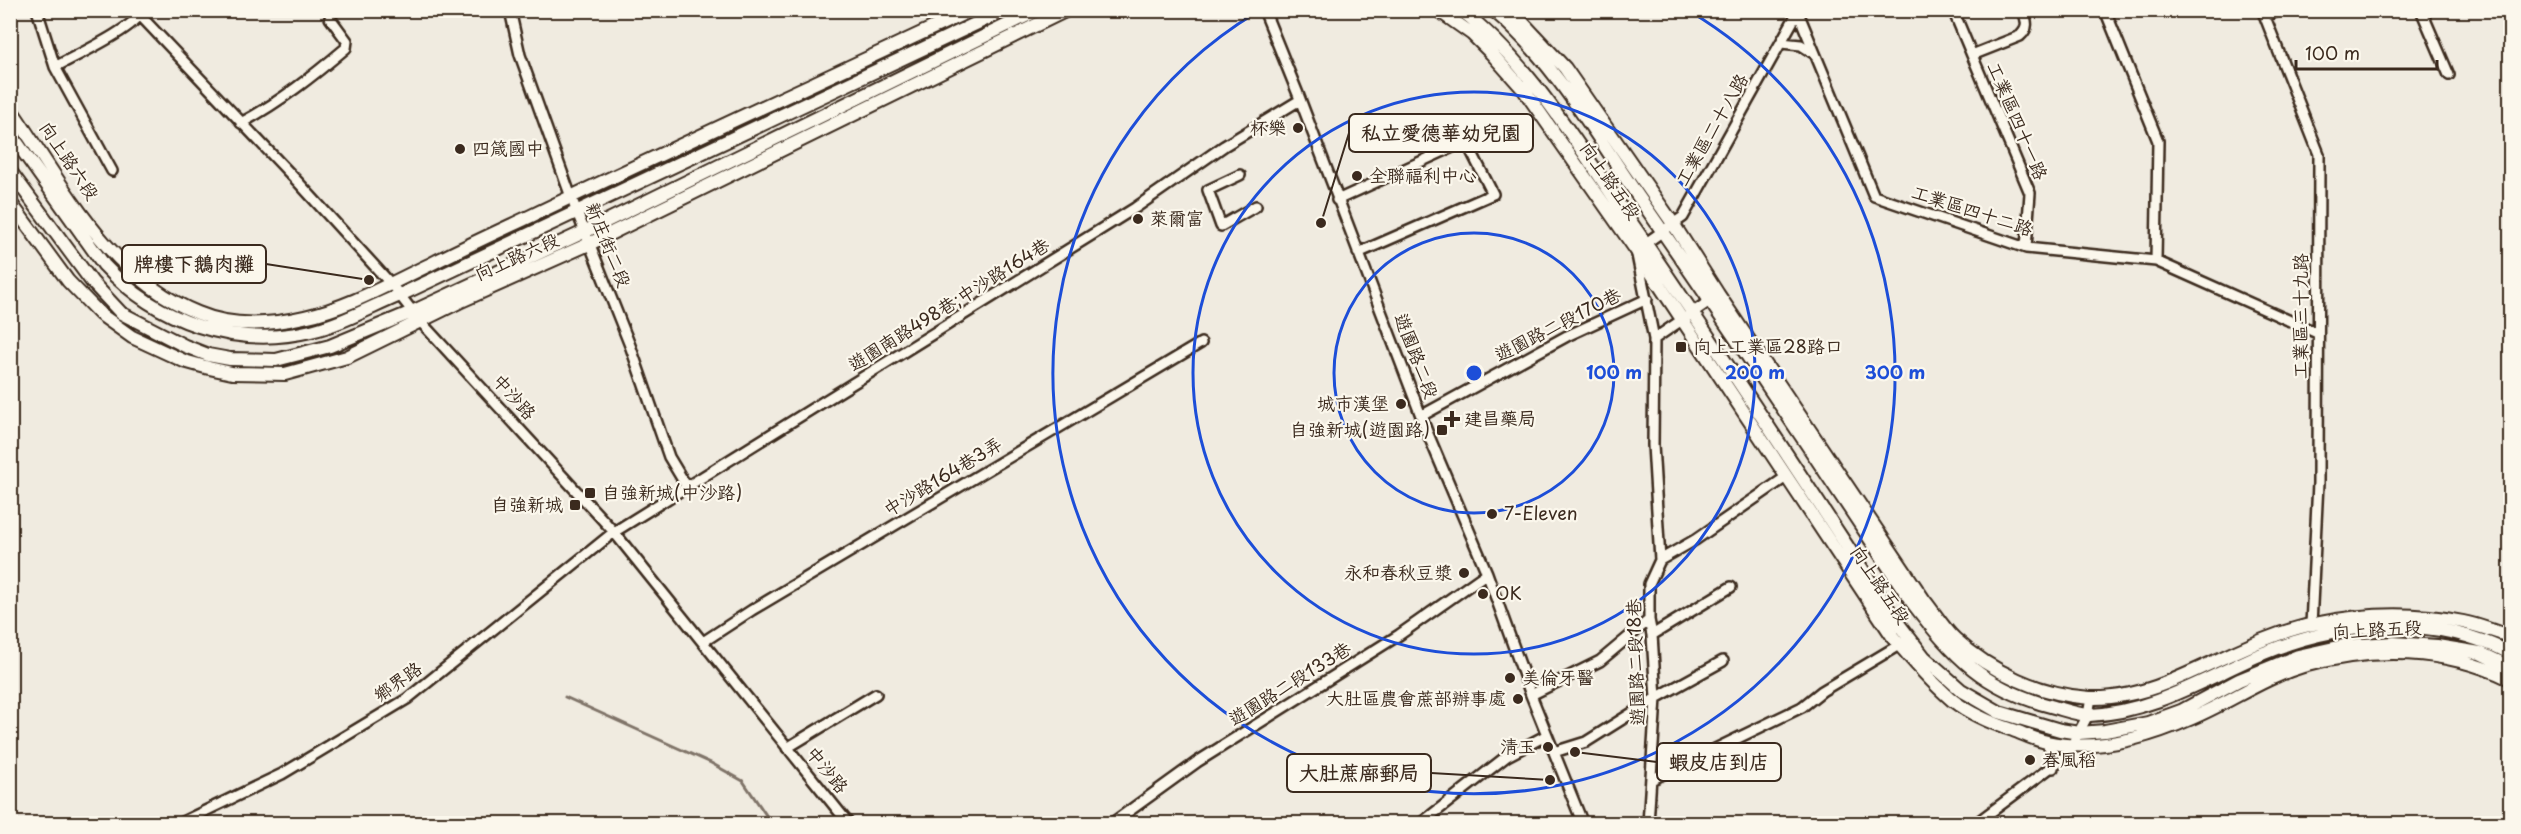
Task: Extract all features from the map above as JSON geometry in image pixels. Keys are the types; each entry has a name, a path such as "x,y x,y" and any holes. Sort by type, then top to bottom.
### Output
{"main road":[{"name":"向上路六段","path":"10,108 92,229 111,252 148,285 198,314 236,322 271,323 306,317 391,284 971,10"},
{"name":"向上路六段","path":"10,133 104,265 118,281 139,297 195,326 234,335 252,337 311,331 400,295 1005,10"},
{"name":"向上路六段","path":"10,202 68,281 100,314 132,337 184,361 232,373 285,374 347,357 416,316 1038,10"},
{"name":"向上路六段","path":"10,171 92,282 121,313 185,346 208,355 230,359 276,360 330,346 416,316 590,244 1067,10"},
{"name":"向上路五段","path":"1438,10 1472,34 1524,90 1692,312 1897,622 1924,657 1961,690 1999,712 2060,730 2079,733 2148,723 2181,711 2239,680 2298,656 2343,646 2394,643 2437,646 2480,653 2511,667"},
{"name":"向上路五段","path":"1461,10 1486,31 1536,87 1641,247 1681,319 1899,645 1933,682 1972,714 2046,742 2073,745 2115,744 2158,732 2195,717 2247,689 2301,667 2344,656 2419,653 2459,659 2484,666 2511,679"},
{"name":"向上路五段","path":"1493,10 1515,28 1551,72 1663,232 1714,297 1953,637 1987,664 2016,680 2061,693 2091,698 2149,689 2274,637 2311,625 2347,619 2416,616 2463,622 2511,636"},
{"name":"向上路五段","path":"1511,10 1565,68 1674,225 1714,297 1912,602 1943,642 1960,660 1981,676 2012,693 2039,703 2088,715 2124,710 2169,697 2264,653 2338,630 2417,627 2452,633 2511,652"}],"street":[{"path":"37,10 55,67 112,171"},
{"path":"241,123 302,85 346,48 347,41 330,18 332,10"},
{"name":"新庄街二段","path":"510,10 520,55 571,197 631,348 669,457 687,487"},
{"name":"遊園路二段","path":"1263,10 1300,100 1421,416 1487,573 1531,695 1583,824"},
{"name":"工業區四十一路","path":"1953,10 2030,193 2026,248"},
{"path":"1972,56 2020,36 2026,30 2027,24 2023,10"},
{"path":"2105,10 2158,141 2156,261"},
{"name":"工業區三十九路","path":"2279,10 2264,14 2319,154 2318,483 2311,625"},
{"path":"2421,10 2449,75"},
{"name":"工業區二十八路","path":"1641,247 1683,217 1798,11"},
{"name":"工業區四十二路","path":"1798,11 1874,196 2026,248 2156,261 2317,333"},
{"path":"55,67 127,27 140,13"},
{"name":"中沙路","path":"140,13 298,182 391,284 416,316 614,532 849,824"},
{"path":"1781,43 1801,45 1818,56"},
{"name":"遊園南路498巷;中沙路164巷","path":"614,532 1135,208 1224,146 1300,100"},
{"path":"1337,200 1466,141 1493,194 1358,253"},
{"path":"1240,175 1208,190 1221,226 1256,206"},
{"name":"遊園路二段18巷","path":"1641,247 1654,339 1655,501 1660,560 1649,584 1649,620 1656,698 1648,824"},
{"path":"1654,339 1714,297"},
{"name":"遊園路二段170巷","path":"1421,416 1567,336 1647,299"},
{"name":"中沙路164巷3弄","path":"703,642 752,610 1201,343"},
{"path":"1660,560 1695,540 1786,477"},
{"name":"鄉界路","path":"178,824 282,774 407,699 614,532"},
{"name":"遊園路二段133巷","path":"1111,824 1197,762 1380,647 1487,573"},
{"path":"1652,635 1731,587"},
{"path":"1531,695 1600,661 1649,620"},
{"path":"1651,780 1802,707 1822,691 1899,645"},
{"path":"1554,752 1586,742 1656,698 1723,661"},
{"path":"787,748 876,694"},
{"path":"1975,824 2053,768 2066,756 2088,715 2091,698"},
{"path":"1420,824 1507,756 1547,735"},
{"path":"2046,742 2053,754 2053,768"}],"waterway":[{"path":"565,697 711,763 743,781 772,824"}],"place":[{"name":"杯樂","path":"1298,128"},
{"name":"四箴國中","path":"460,149"},
{"name":"全聯福利中心","path":"1357,176"},
{"name":"萊爾富","path":"1138,219"},
{"name":"私立愛德華幼兒園","path":"1321,223"},
{"name":"牌樓下鵝肉攤","path":"369,280"},
{"name":"向上工業區28路口","path":"1681,347"},
{"name":"城市漢堡","path":"1401,404"},
{"name":"建昌藥局","path":"1452,419"},
{"name":"自強新城(遊園路)","path":"1442,430"},
{"name":"自強新城(中沙路)","path":"590,493"},
{"name":"自強新城","path":"575,505"},
{"name":"7-Eleven","path":"1492,514"},
{"name":"永和春秋豆漿","path":"1464,573"},
{"name":"OK","path":"1483,594"},
{"name":"美倫牙醫","path":"1510,678"},
{"name":"大肚區農會蔗部辦事處","path":"1518,699"},
{"name":"清玉","path":"1548,747"},
{"name":"蝦皮店到店","path":"1575,752"},
{"name":"春風稻","path":"2030,760"},
{"name":"大肚蔗廍郵局","path":"1550,780"}]}
